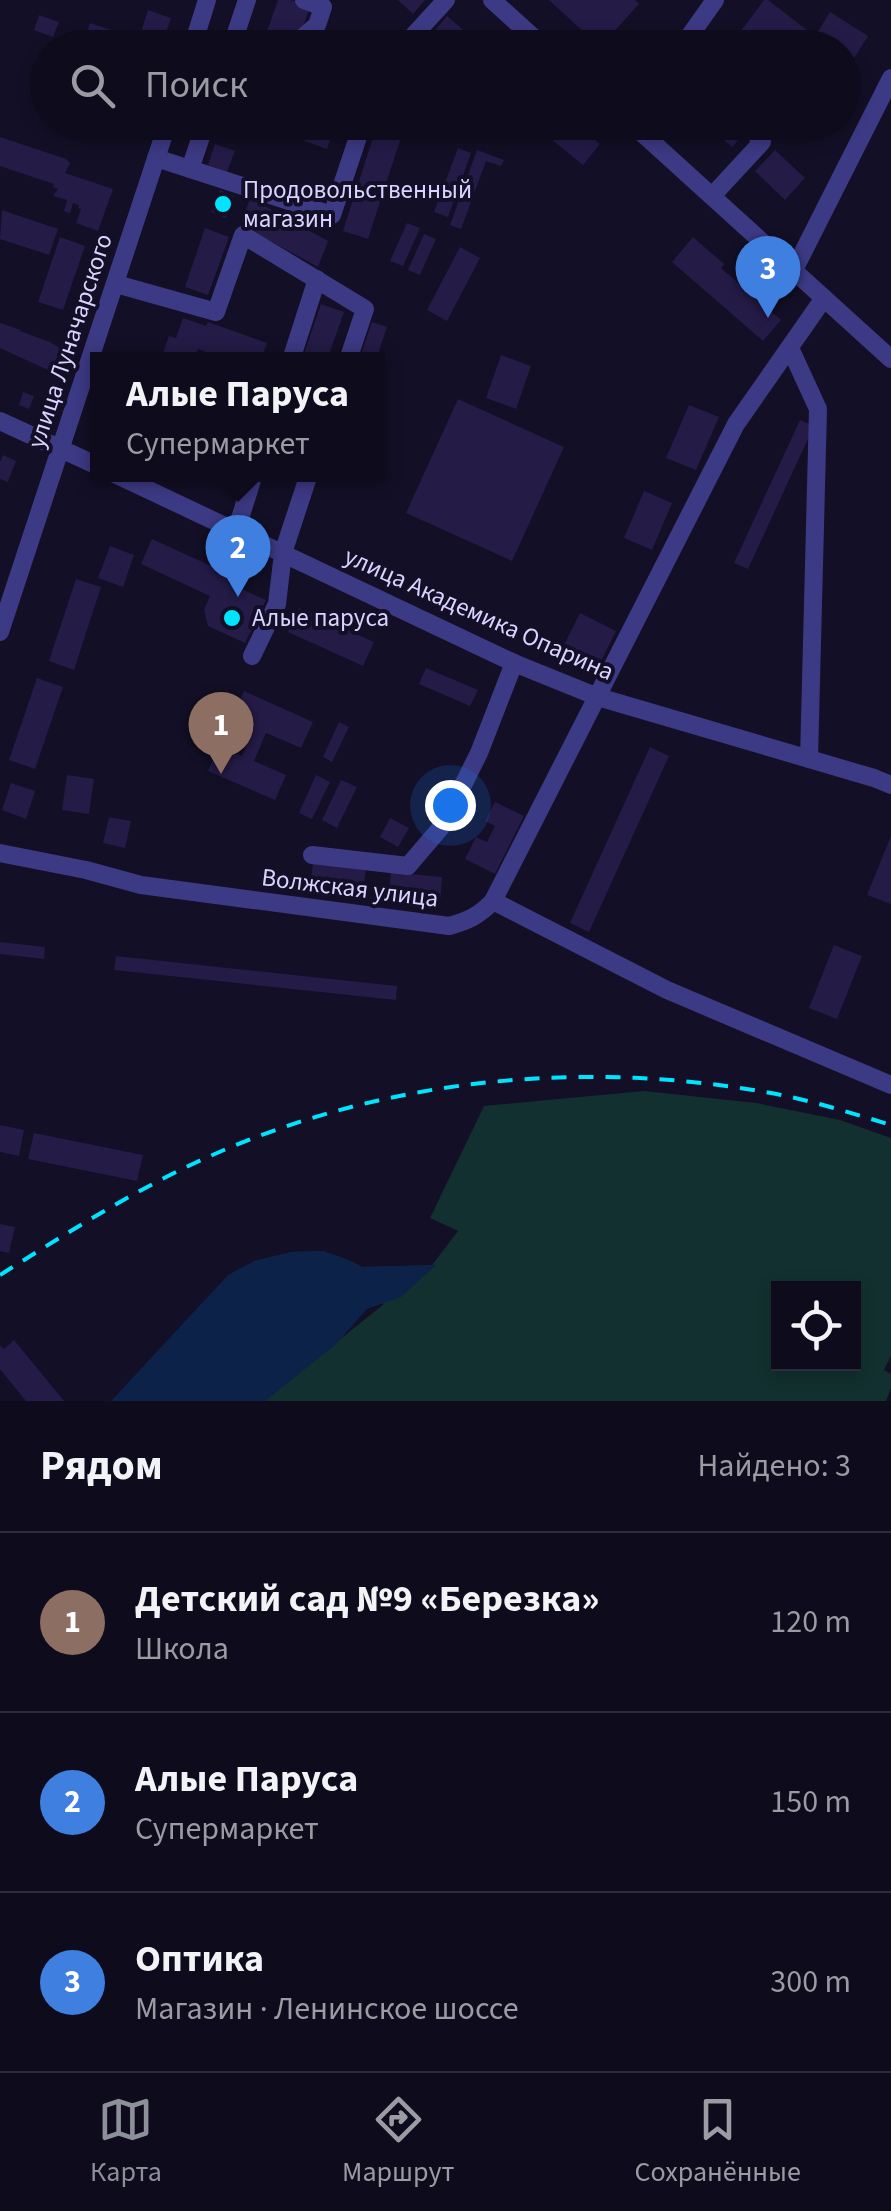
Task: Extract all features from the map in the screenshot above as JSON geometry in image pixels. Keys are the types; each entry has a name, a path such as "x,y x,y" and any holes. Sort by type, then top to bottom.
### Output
{"street":[{"path":"198,30 207,0"},
{"path":"237,30 246,0"},
{"path":"304,0 323,8 311,30"},
{"path":"418,30 446,0"},
{"path":"492,0 525,30"},
{"path":"694,30 715,0"},
{"path":"861,137 891,78"},
{"name":"улица Луначарского","path":"93,352 162,140"},
{"path":"190,169 200,140"},
{"path":"156,158 332,215 357,140"},
{"path":"650,140 891,359"},
{"path":"712,196 760,140"},
{"path":"794,270 860,140"},
{"path":"116,284 216,312 243,235 365,309 351,352"},
{"path":"294,352 317,278"},
{"path":"824,298 736,424 494,901 667,990 891,1085"},
{"path":"790,348 818,409 810,759"},
{"name":"улица Луначарского","path":"0,632 90,362"},
{"path":"0,421 90,462"},
{"name":"улица Академика Опарина","path":"148,482 236,531 514,663 598,697 891,785"},
{"path":"236,531 251,482"},
{"path":"252,656 278,604 283,553 307,482"},
{"path":"312,855 408,866 443,825 478,753 514,663"},
{"name":"Волжская улица","path":"0,853 86,870 141,886 449,926 482,913 494,901"}],"green space":[{"path":"644,1091 756,1103 840,1120 891,1138 891,1356 884,1370 891,1374 891,1388 886,1401 263,1401 384,1304 254,1261 292,1252 323,1251 362,1267 432,1265 458,1231 430,1218 484,1106"}],"water":[{"path":"323,1251 362,1267 436,1265 401,1297 367,1309 336,1344 265,1401 111,1401 228,1275 254,1261 292,1252"}],"building":[{"path":"278,0 310,7 302,30 267,30"},
{"path":"398,0 425,0 413,14"},
{"path":"549,0 635,0 639,4 615,30 582,30"},
{"path":"768,0 807,30 742,30"},
{"path":"148,10 171,18 167,30 142,30"},
{"path":"830,12 858,30 819,30"},
{"path":"39,15 59,22 56,30 34,30"},
{"path":"447,16 463,30 435,30"},
{"path":"90,23 111,30 88,30"},
{"path":"0,137 66,159 70,163 65,173 113,189 98,231 76,223 79,205 73,203 70,213 64,211 67,200 53,196 58,189 54,184 0,166"},
{"path":"303,140 330,140 327,149"},
{"path":"372,140 400,140 368,239 343,231"},
{"path":"552,140 595,140 600,144 583,165"},
{"path":"215,144 235,151 227,172 208,165"},
{"path":"458,148 471,153 448,217 434,212"},
{"path":"477,150 504,160 501,166 486,161 461,229 450,225"},
{"path":"775,150 805,178 785,200 755,171"},
{"name":"Продовольственный магазин","path":"220,190 234,196 226,218 211,212"},
{"path":"250,198 328,241 318,267 241,225"},
{"path":"2,210 58,229 49,255 0,239"},
{"path":"407,223 420,228 403,266 390,261"},
{"path":"205,228 229,237 208,295 185,287"},
{"path":"424,234 436,239 420,275 408,270"},
{"path":"60,237 85,246 63,310 38,302"},
{"path":"693,237 724,264 721,268 781,320 763,341 672,262"},
{"path":"460,247 480,258 447,321 427,310"},
{"path":"321,304 344,312 330,352 305,352"},
{"path":"183,318 206,326 208,322 267,343 264,352 163,352 169,336 176,338"},
{"path":"372,322 387,327 379,352 362,352"},
{"path":"0,323 60,348 52,372 0,348"},
{"path":"501,355 531,366 516,409 486,398"},
{"path":"23,392 34,396 29,409 19,405"},
{"path":"458,399 564,447 512,561 406,513"},
{"path":"689,405 719,417 696,470 666,458"},
{"path":"800,420 814,426 748,569 734,563"},
{"path":"3,455 16,461 8,482 0,479"},
{"path":"644,491 672,503 652,550 624,538"},
{"path":"152,539 231,575 228,583 266,600 245,643 208,626 204,610 210,596 141,564"},
{"path":"110,546 134,555 123,587 98,578"},
{"path":"76,579 101,587 74,670 49,661"},
{"path":"299,608 374,642 363,666 288,632"},
{"path":"580,613 616,631 600,663 564,645"},
{"path":"426,668 478,690 470,706 419,684"},
{"path":"37,678 63,687 35,769 9,760"},
{"path":"244,691 313,722 301,748 266,733 254,761 286,775 275,800 208,771 219,746 242,756 254,727 232,717"},
{"path":"339,722 349,727 332,762 323,757"},
{"path":"650,747 669,756 589,932 570,923"},
{"path":"67,775 94,779 89,814 62,810"},
{"path":"316,775 330,782 312,819 299,813"},
{"path":"341,780 357,787 337,828 322,820"},
{"path":"11,783 35,791 26,819 2,810"},
{"path":"495,802 524,816 495,874 465,859 476,837 487,842 495,826 485,821"},
{"path":"109,817 131,821 125,848 103,843"},
{"path":"390,818 409,828 398,847 380,837"},
{"path":"891,836 891,904 867,895"},
{"path":"313,862 366,868 363,894 310,888"},
{"path":"391,872 442,877 440,904 388,899"},
{"path":"0,942 45,947 44,959 0,954"},
{"path":"834,945 862,956 837,1019 809,1008"},
{"path":"116,956 397,986 396,1000 114,970"},
{"path":"0,1125 24,1130 19,1156 0,1152"},
{"path":"34,1133 143,1155 137,1181 28,1159"},
{"path":"0,1224 15,1227 9,1253 0,1251"},
{"path":"14,1340 64,1401 26,1401 0,1369 0,1345 4,1349"}],"railway":[{"path":"0,1275 171,1174 263,1134 332,1112 472,1084 616,1077 688,1082 809,1101 891,1125"}],"place":[{"name":"Продовольственный магазин","path":"223,204"},
{"name":"Оптика","path":"768,318"},
{"name":"Алые Паруса","path":"238,597"},
{"name":"Алые паруса","path":"232,618"},
{"name":"Детский сад №9 «Березка»","path":"221,774"}]}
